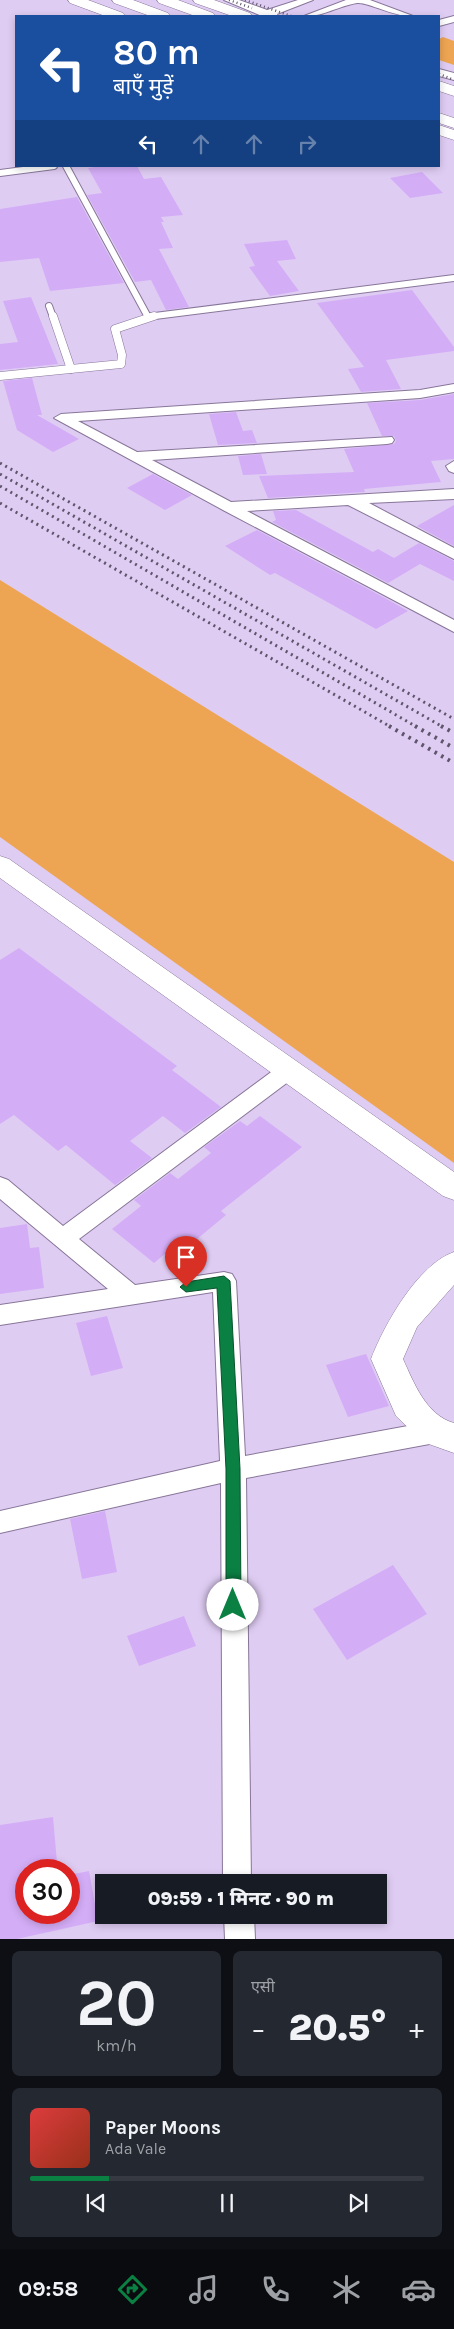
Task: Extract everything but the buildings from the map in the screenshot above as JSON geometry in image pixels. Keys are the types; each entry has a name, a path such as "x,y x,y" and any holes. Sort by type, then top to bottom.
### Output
{"main road":[{"path":"75,0 115,15"},
{"path":"102,0 136,15"},
{"path":"119,0 160,15"},
{"path":"164,0 205,15"},
{"path":"178,0 206,15"},
{"path":"200,0 242,15"},
{"path":"440,86 454,91"},
{"path":"440,101 454,106"},
{"path":"440,118 454,124"},
{"path":"440,130 454,135"},
{"path":"0,864 454,1188"},
{"path":"444,1435 408,1406 387,1359 396,1334 409,1311 454,1265"}],"street":[{"path":"229,0 270,15 308,0"},
{"path":"312,15 356,0"},
{"path":"360,0 405,15"},
{"path":"440,23 454,19"},
{"path":"440,72 454,77"},
{"path":"454,388 420,394 61,418 454,627"},
{"path":"134,458 387,440"},
{"path":"228,508 454,494"},
{"path":"351,500 454,554"},
{"path":"62,1238 289,1070"},
{"path":"2,1191 131,1295"},
{"path":"0,1315 224,1281 233,1469 237,1874"},
{"path":"0,1522 233,1469 444,1435"},
{"path":"239,1924 240,1939"}],"lane":[{"path":"0,174 47,167"},
{"path":"67,167 148,317"},
{"path":"0,376 122,364 122,355 115,329 148,317 454,278"},
{"path":"49,306 71,369"}],"shaded area":[{"path":"443,37 454,41 454,65 440,60 440,38"},
{"path":"0,580 454,862 454,1163 0,837"}],"railway":[{"path":"229,0 252,8"},
{"path":"245,0 288,15"},
{"path":"440,74 454,80"},
{"path":"0,463 454,719"},
{"path":"0,474 443,727"},
{"path":"0,486 417,727"},
{"path":"0,503 391,727"},
{"path":"389,726 454,763"},
{"path":"415,726 454,748"},
{"path":"441,726 454,733"}],"route":[{"path":"186,1287 224,1281 233,1469 233,1605"}]}
